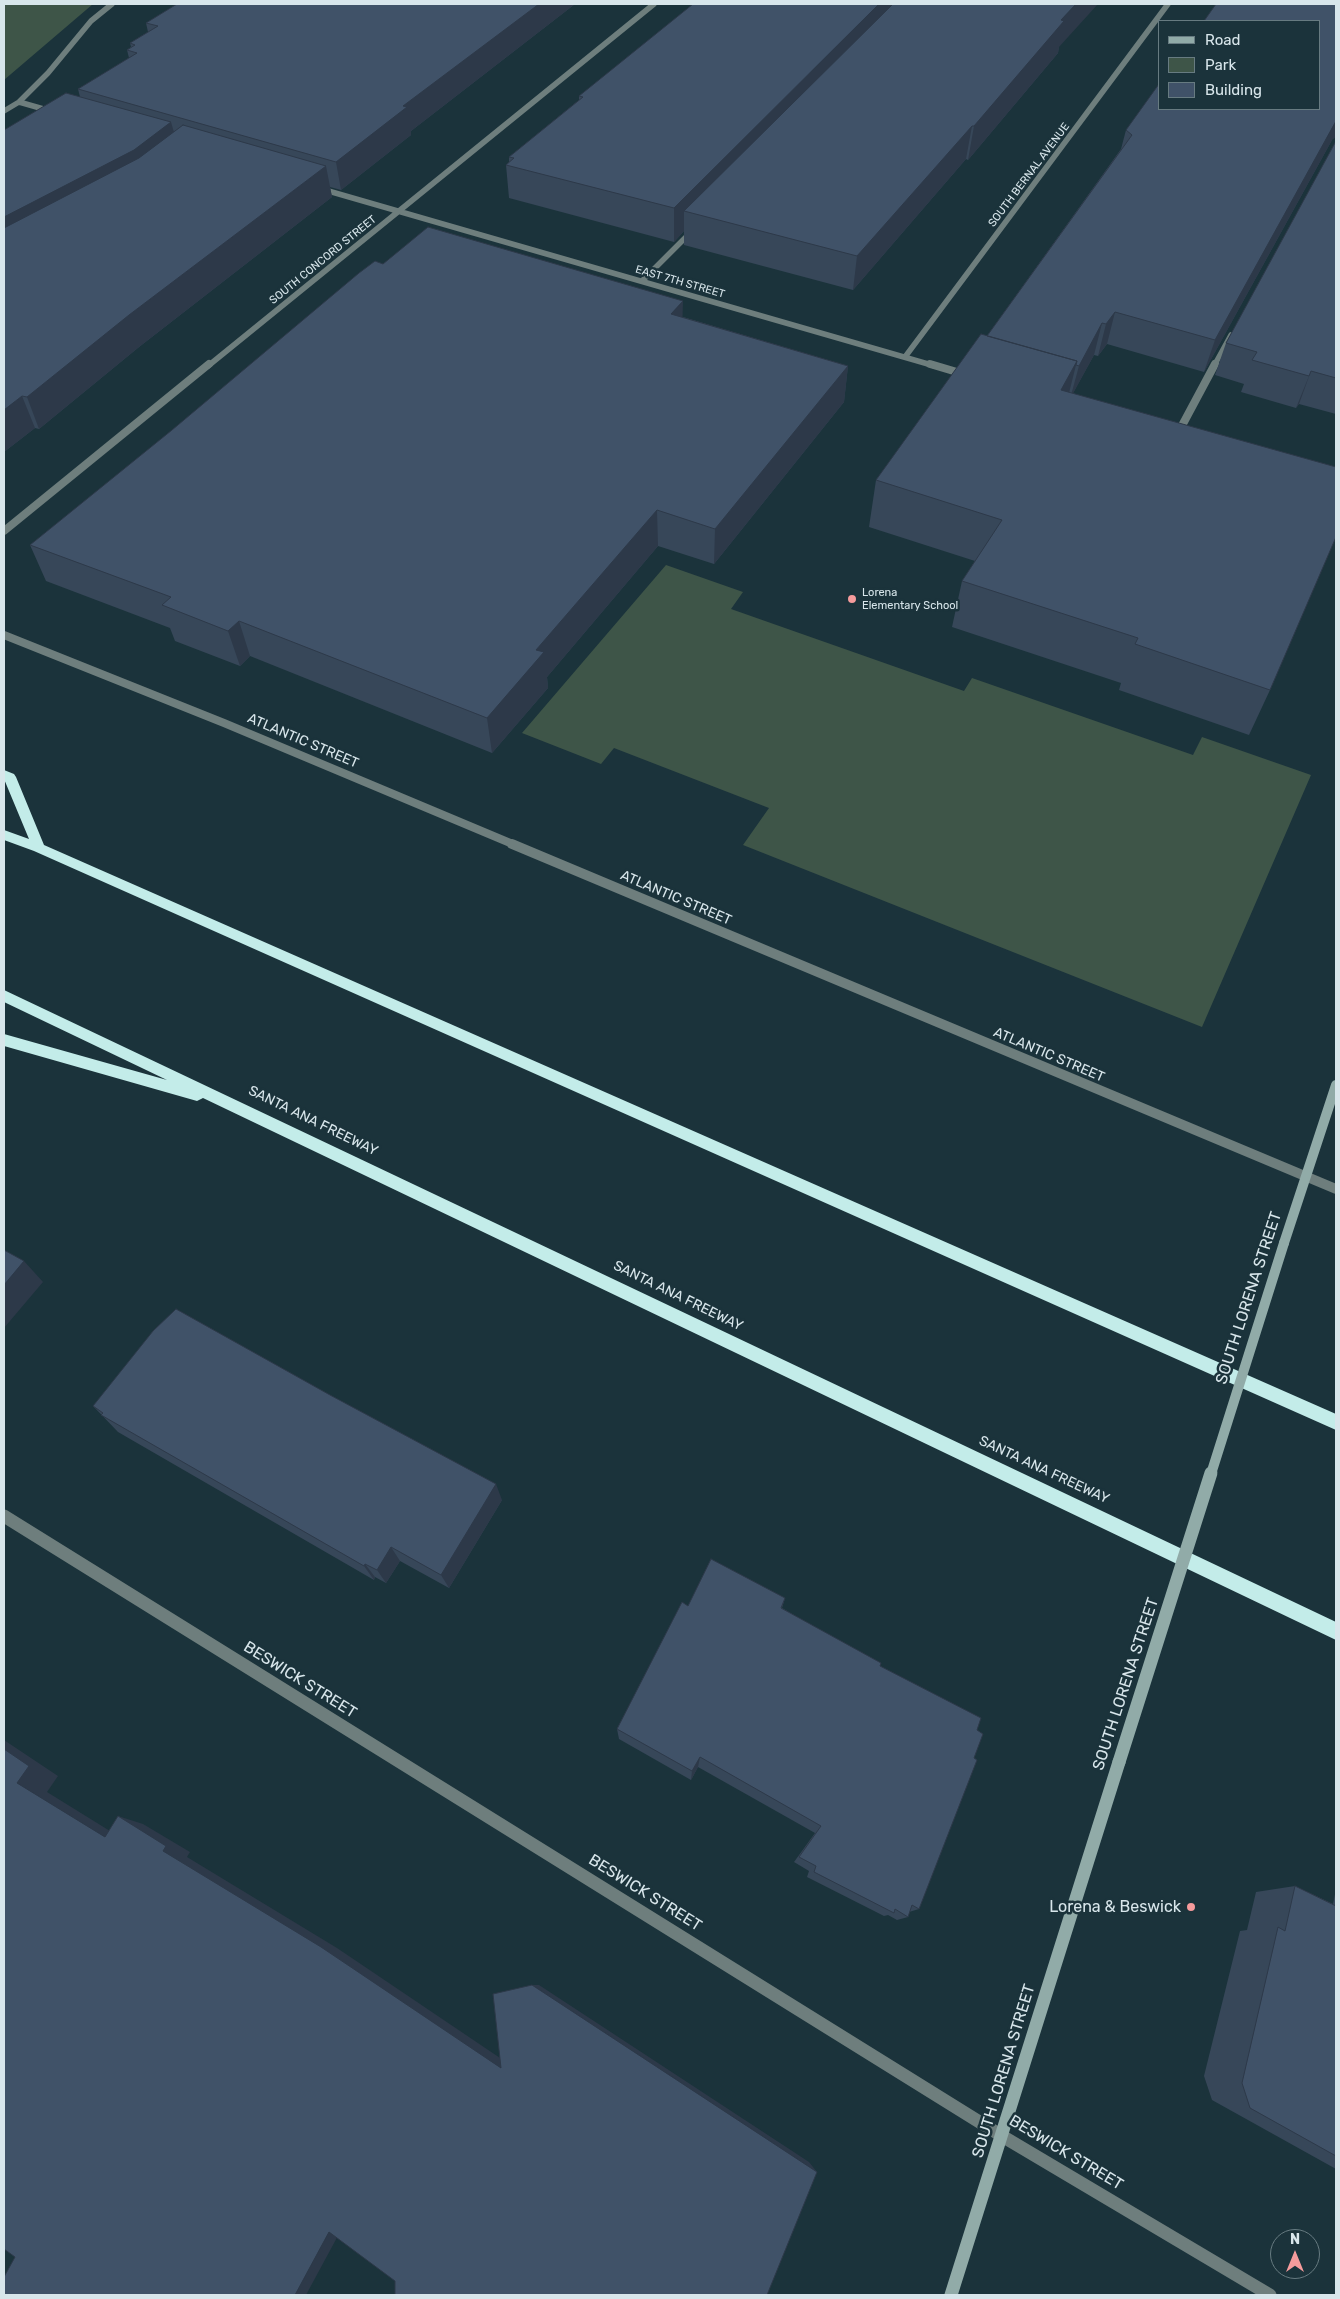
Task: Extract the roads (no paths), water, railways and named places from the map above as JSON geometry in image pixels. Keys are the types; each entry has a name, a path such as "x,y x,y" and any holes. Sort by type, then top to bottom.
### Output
{"highway":[{"path":"4,774 10,777 39,848"},
{"path":"4,835 39,848 1336,1422"},
{"name":"SANTA ANA FREEWAY","path":"4,996 1336,1630"},
{"path":"4,1040 240,1108"}],"main road":[{"name":"SOUTH LORENA STREET","path":"951,2295 1284,1243 1336,1085"}],"street":[{"path":"4,111 19,102 48,73 91,21 112,4"},
{"name":"SOUTH CONCORD STREET","path":"4,531 654,4"},
{"name":"SOUTH BERNAL AVENUE","path":"906,358 1168,4"},
{"path":"19,102 57,112"},
{"name":"EAST 7TH STREET","path":"313,187 971,376"},
{"path":"642,281 698,225"},
{"path":"1176,436 1233,332"},
{"path":"1167,433 1186,438"},
{"name":"ATLANTIC STREET","path":"4,635 224,723 1336,1189"},
{"name":"BESWICK STREET","path":"4,1516 1002,2136 1270,2295"}],"place":[{"name":"Lorena Elementary School","path":"852,599"},
{"name":"Lorena & Beswick","path":"1191,1907"}]}
